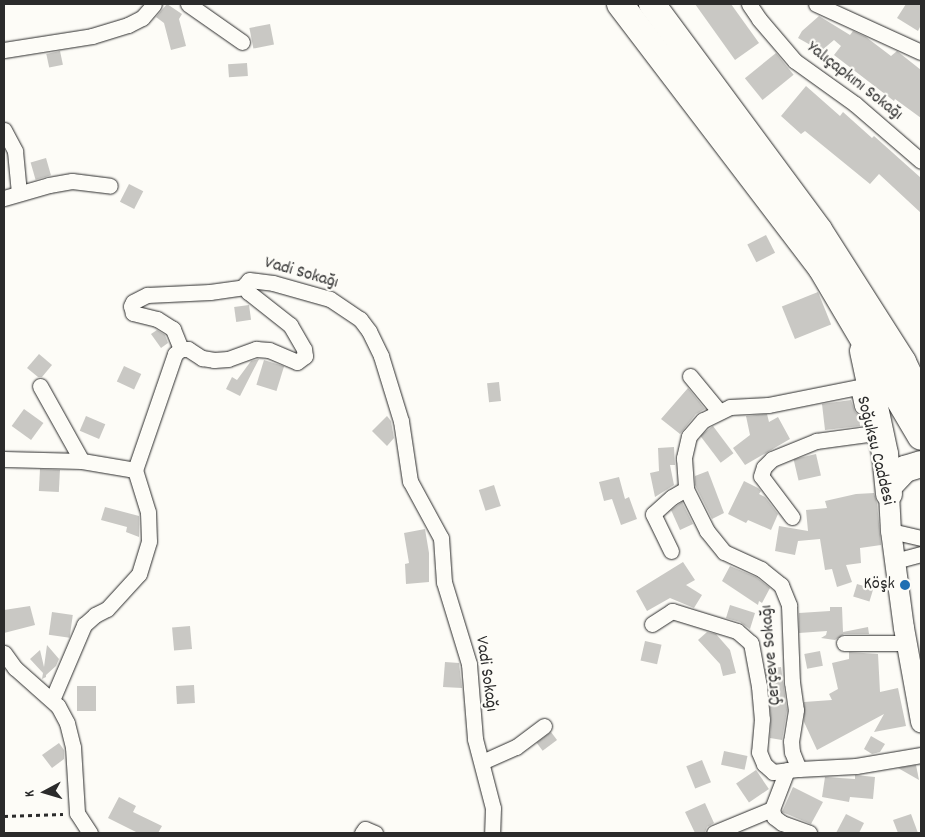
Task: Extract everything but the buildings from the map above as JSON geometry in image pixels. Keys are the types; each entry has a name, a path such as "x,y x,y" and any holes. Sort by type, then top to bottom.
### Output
{"highway":[{"path":"620,4 799,238 918,419"},
{"path":"652,4 820,230 903,362 918,419 906,444 890,489"},
{"path":"843,303 846,330 858,387"},
{"path":"857,326 885,454 890,489"},
{"path":"885,454 890,431 918,419"},
{"path":"890,489 905,469 921,464"}],"main road":[{"name":"Soğuksu Caddesi","path":"890,489 891,531 907,643 921,722"}],"street":[{"path":"4,50 48,41 92,36 128,25 142,18 154,4"},
{"path":"188,4 242,42"},
{"name":"Yalıçapkını Sokağı","path":"749,4 759,19 795,61 855,104 921,160"},
{"path":"816,4 921,52"},
{"path":"4,130 15,151 19,193"},
{"path":"4,198 72,181 110,186"},
{"name":"Vadi Sokağı","path":"180,349 188,349 202,358 214,360 228,359 256,349 269,350 294,361 303,360 305,356 304,350 290,326 248,292 245,287 249,280 255,279 330,299 360,320 376,343 401,421 410,481 441,538 444,582 468,664 475,740 493,808 492,833"},
{"path":"52,700 84,625 96,615 107,610 139,574 149,541 148,512 135,470 175,354 180,349 173,330 157,318 133,313 131,306 133,302 147,295 202,293 245,287"},
{"path":"690,376 719,412"},
{"path":"40,386 82,461"},
{"name":"Çerçeve Sokağı","path":"793,770 792,747 796,710 792,682 789,605 780,584 761,569 724,552 707,531 686,489 684,458 689,436 703,420 730,406 768,405 858,387"},
{"name":"Soğuksu Caddesi","path":"858,387 878,472 890,489"},
{"path":"792,517 762,476 764,467 772,459 816,441 868,434"},
{"path":"4,459 82,461 135,470"},
{"path":"671,551 653,514 672,497 686,489"},
{"path":"891,531 921,538"},
{"path":"895,561 921,554"},
{"path":"652,624 672,610 736,631 751,643 759,686 762,719 758,738 759,752 764,764 773,772 856,766 921,755"},
{"path":"844,643 907,643"},
{"path":"4,653 15,668 52,700 66,723 73,747 77,813 90,833"},
{"path":"482,762 516,747 544,726"},
{"path":"714,833 772,809 793,770"},
{"path":"772,809 774,817 782,823 809,833"},
{"path":"362,833 365,829 375,833"}],"path":[{"path":"4,816 77,813"}],"place":[{"name":"Köşk","path":"905,585"}]}
